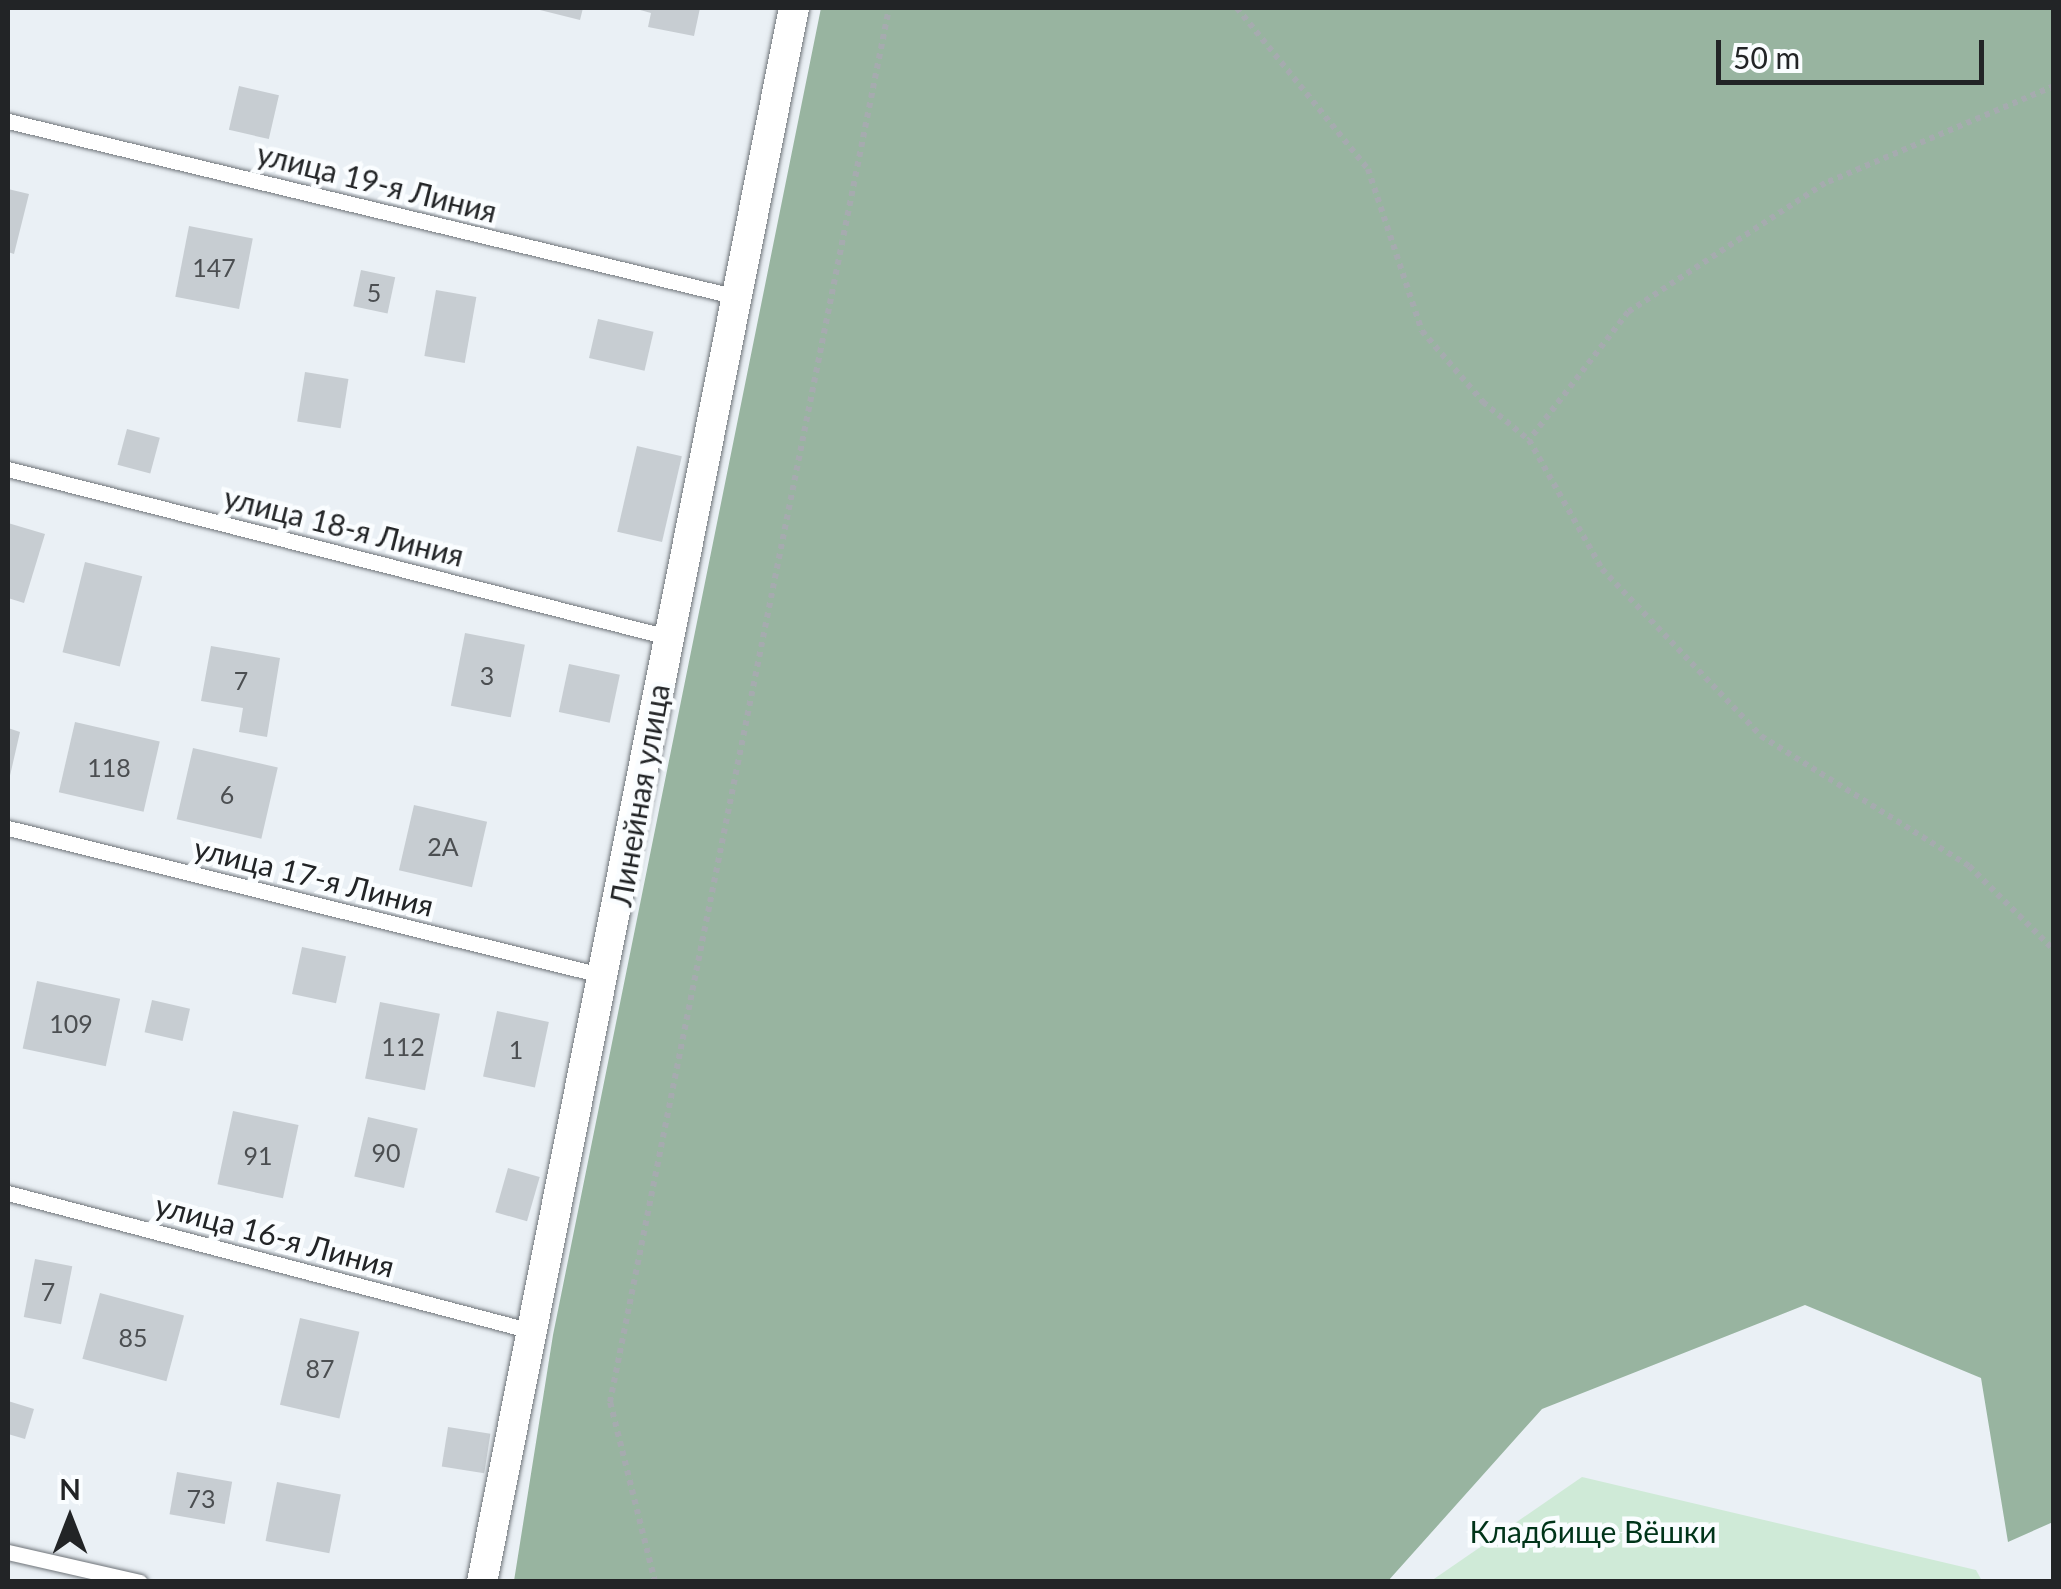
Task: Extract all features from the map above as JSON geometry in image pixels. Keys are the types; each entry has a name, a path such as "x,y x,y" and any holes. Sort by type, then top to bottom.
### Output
{"street":[{"name":"Линейная улица","path":"482,1582 528,1330 606,976 733,296 794,8"}],"lane":[{"name":"улица 19-я Линия","path":"8,122 733,296"},
{"name":"улица 18-я Линия","path":"8,469 668,637"},
{"name":"улица 17-я Линия","path":"8,828 606,976"},
{"name":"улица 16-я Линия","path":"8,1194 528,1330"},
{"path":"8,1552 140,1582"}],"path":[{"path":"655,1582 610,1402 779,582 889,8"},
{"path":"1237,8 1368,169 1422,330 1483,402 1529,440 1602,570 1761,736 1969,866 2054,950"},
{"path":"1529,440 1628,312 1824,184 2054,86"}],"green space":[{"path":"821,8 2053,8 2053,1522 2008,1542 1981,1378 1805,1305 1542,1409 1388,1581 514,1581 553,1335"},
{"name":"Кладбище Вёшки","path":"1582,1477 1976,1570 1982,1581 1431,1581"}],"building":[{"path":"532,8 583,8 580,20"},
{"path":"633,8 700,8 694,36 648,27 651,13"},
{"path":"239,86 279,95 269,139 229,130"},
{"path":"8,189 29,194 14,254 8,252"},
{"path":"189,226 253,238 239,309 175,297"},
{"path":"361,270 395,277 388,313 353,306"},
{"path":"436,290 476,297 465,363 424,356"},
{"path":"598,319 654,332 645,371 589,358"},
{"path":"305,372 348,379 341,428 297,421"},
{"path":"127,429 160,438 150,474 117,465"},
{"path":"637,446 682,456 662,542 617,532"},
{"path":"8,523 45,534 24,603 8,598"},
{"path":"85,562 142,576 120,667 63,652"},
{"path":"465,633 525,645 511,717 451,706"},
{"path":"211,646 280,658 267,737 239,732 243,708 201,701"},
{"path":"569,664 620,675 610,723 559,712"},
{"path":"75,722 160,742 144,812 59,792"},
{"path":"8,728 20,732 9,780 8,780"},
{"path":"193,748 278,768 261,839 177,819"},
{"path":"414,805 487,822 472,887 399,870"},
{"path":"302,947 346,956 336,1003 292,994"},
{"path":"37,981 120,999 106,1066 23,1048"},
{"path":"152,1000 190,1009 183,1041 145,1032"},
{"path":"380,1002 440,1014 425,1090 365,1079"},
{"path":"497,1011 549,1022 535,1088 483,1077"},
{"path":"233,1111 299,1125 283,1198 217,1184"},
{"path":"368,1117 418,1128 404,1188 354,1176"},
{"path":"508,1168 540,1177 527,1221 495,1212"},
{"path":"35,1259 72,1266 61,1324 24,1317"},
{"path":"100,1293 184,1316 166,1381 82,1359"},
{"path":"300,1318 359,1332 339,1418 280,1405"},
{"path":"8,1401 34,1409 25,1439 8,1434"},
{"path":"448,1427 490,1434 484,1473 442,1467"},
{"path":"177,1472 232,1482 225,1524 170,1514"},
{"path":"277,1482 341,1494 329,1553 266,1541"}]}
